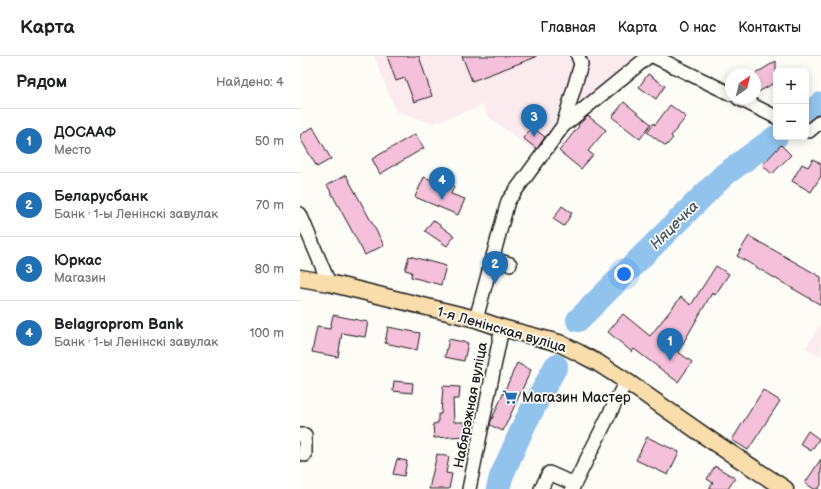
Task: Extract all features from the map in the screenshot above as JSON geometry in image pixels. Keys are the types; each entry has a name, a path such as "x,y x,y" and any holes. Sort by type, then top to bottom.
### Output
{"main road":[{"name":"1-я Ленінская вуліца","path":"300,278 329,283 476,319 502,328 559,343 598,363 626,381 715,443 785,489"}],"street":[{"path":"562,126 581,64 578,56"},
{"path":"476,319 508,201 562,126 649,56"},
{"path":"653,56 725,91"},
{"path":"750,104 773,116"},
{"path":"809,130 821,121"},
{"path":"300,214 329,283"},
{"path":"493,259 510,264"},
{"name":"Набярэжная вуліца","path":"469,489 502,328"},
{"path":"542,489 548,473 573,486 626,381"},
{"path":"300,435 304,435 305,455"}],"shaded area":[{"path":"374,56 635,56 583,100 563,96 552,131 536,152 488,116 483,105 434,123 396,111"},
{"path":"821,323 821,357 806,348"}],"building":[{"path":"387,56 419,56 432,96 414,102 405,78 396,81"},
{"path":"462,56 536,56 536,57 472,81"},
{"path":"776,61 776,68 773,68 773,84 761,91 761,70"},
{"path":"648,74 665,86 656,99 639,87"},
{"path":"624,102 651,124 640,139 612,117"},
{"path":"670,105 686,117 671,136 673,138 666,146 647,132 654,123 655,125"},
{"path":"588,116 606,130 588,151 593,155 581,169 559,151 579,126 578,125"},
{"path":"313,127 331,159 317,167 300,138 300,135"},
{"path":"532,127 545,137 537,149 523,138"},
{"path":"415,134 424,148 380,174 372,159"},
{"path":"781,145 791,155 772,174 762,165"},
{"path":"813,159 821,164 821,176 811,192 792,181 802,164 808,167"},
{"path":"346,175 384,245 365,255 327,185"},
{"path":"424,177 440,183 444,181 451,182 454,186 451,194 465,199 458,215 415,197"},
{"path":"562,206 572,213 564,226 553,219"},
{"path":"433,220 454,236 447,246 425,231"},
{"path":"749,236 821,277 821,305 737,256"},
{"path":"409,256 446,266 441,285 411,277 412,272 405,270"},
{"path":"716,266 729,274 715,295 712,293 678,352 692,362 678,382 634,349 632,352 608,332 623,314 650,336 681,297 691,305"},
{"path":"333,315 368,322 365,337 342,333 338,357 312,352 317,327 330,329"},
{"path":"388,327 420,333 417,350 385,343"},
{"path":"449,339 468,343 464,361 445,357"},
{"name":"Магазин Мастер","path":"517,363 531,370 503,431 490,425"},
{"path":"394,381 413,383 412,393 393,391"},
{"path":"443,386 460,387 459,399 453,399 454,422 465,422 466,436 434,438 433,424 438,423 438,414 441,414"},
{"path":"763,390 780,401 748,450 732,440"},
{"path":"808,431 819,439 811,451 800,444"},
{"path":"647,437 679,452 668,475 636,460"},
{"path":"437,454 449,457 446,473 452,474 449,489 429,489"},
{"path":"397,459 407,461 404,476 393,474"},
{"path":"821,459 821,485 818,489 814,489 805,483"},
{"path":"715,466 735,478 728,489 709,489 713,483 707,479"}],"waterway":[{"name":"Няцечка","path":"809,113 821,104"},
{"name":"Няцечка","path":"578,320 724,175 773,139"},
{"name":"Няцечка","path":"498,489 501,477 525,423 556,366"}],"place":[{"name":"Юркас","path":"534,137"},
{"name":"Belagroprom Bank","path":"442,200"},
{"name":"Беларусбанк","path":"495,284"},
{"name":"ДОСААФ","path":"670,361"},
{"name":"Магазин Мастер","path":"510,397"}]}
